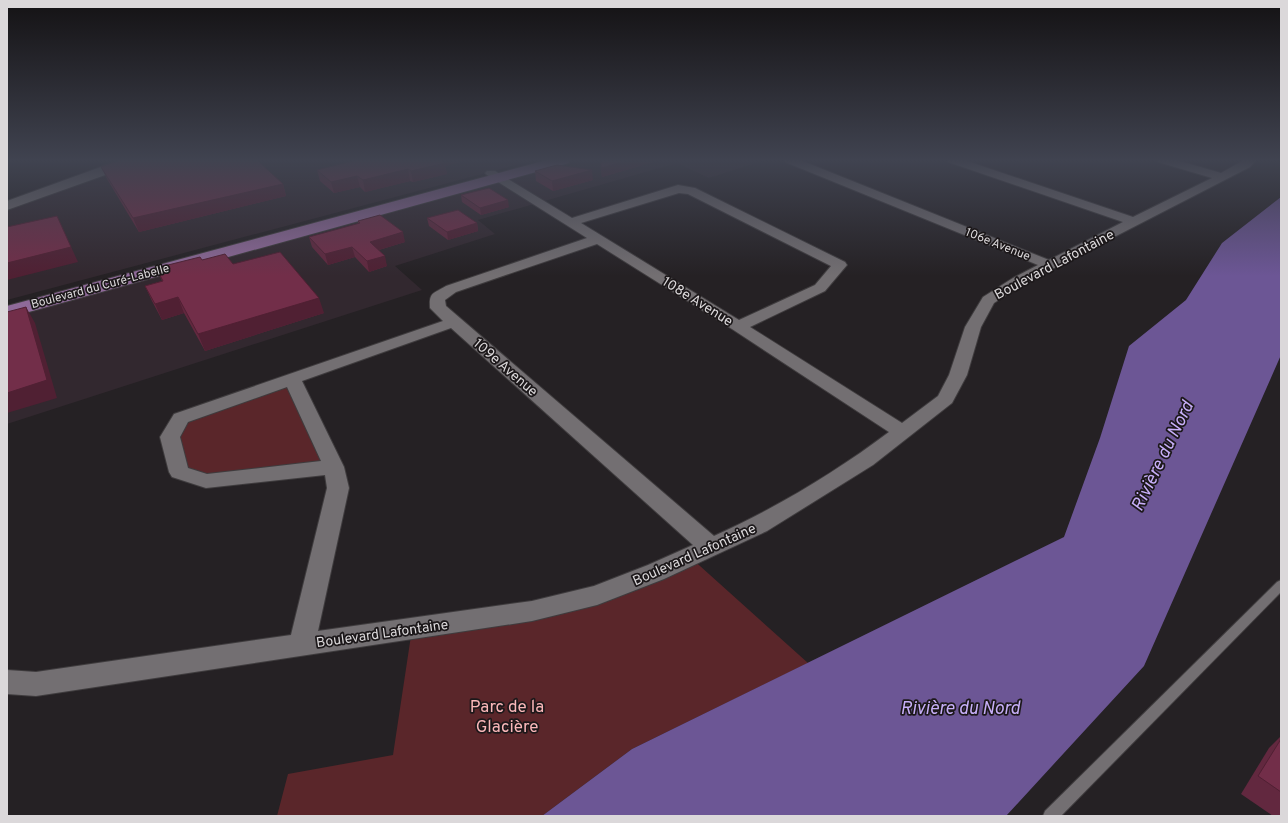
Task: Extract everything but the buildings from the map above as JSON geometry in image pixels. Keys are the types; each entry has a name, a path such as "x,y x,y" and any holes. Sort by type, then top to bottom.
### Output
{"main road":[{"name":"Boulevard du Curé-Labelle","path":"7,301 410,198"},
{"name":"Boulevard du Curé-Labelle","path":"7,312 271,235"}],"street":[{"path":"7,206 28,198"},
{"name":"108e Avenue","path":"532,198 738,326 902,432"},
{"path":"571,222 645,198"},
{"path":"706,198 840,265 820,288 738,326"},
{"name":"106e Avenue","path":"884,198 1050,265"},
{"path":"1065,198 1135,222"},
{"name":"Boulevard Lafontaine","path":"7,682 36,684 532,611 597,595 656,572 759,526 866,460 945,399 958,374 973,327 988,300 1050,265 1181,198"},
{"name":"109e Avenue","path":"599,239 451,288 436,298 438,308 711,547"},
{"path":"334,467 206,481 179,472 170,437 181,418 454,322"},
{"path":"292,379 334,467 338,488 302,645"}],"lane":[{"path":"1050,816 1281,585"}],"shaded area":[{"path":"37,198 389,198 7,300 7,209"},
{"path":"432,198 553,198 478,220 495,234 395,266 422,290 7,424 7,313"}],"green space":[{"path":"292,379 334,467 206,481 179,472 170,437 181,418"},
{"name":"Parc de la Glacière","path":"690,557 808,663 632,749 542,816 277,816 288,774 393,755 412,629 532,611"}],"water":[{"name":"Rivière du Nord","path":"1281,198 1281,355 1144,666 1006,816 542,816 632,749 1064,537 1100,438 1129,346 1186,300 1222,243"}]}
